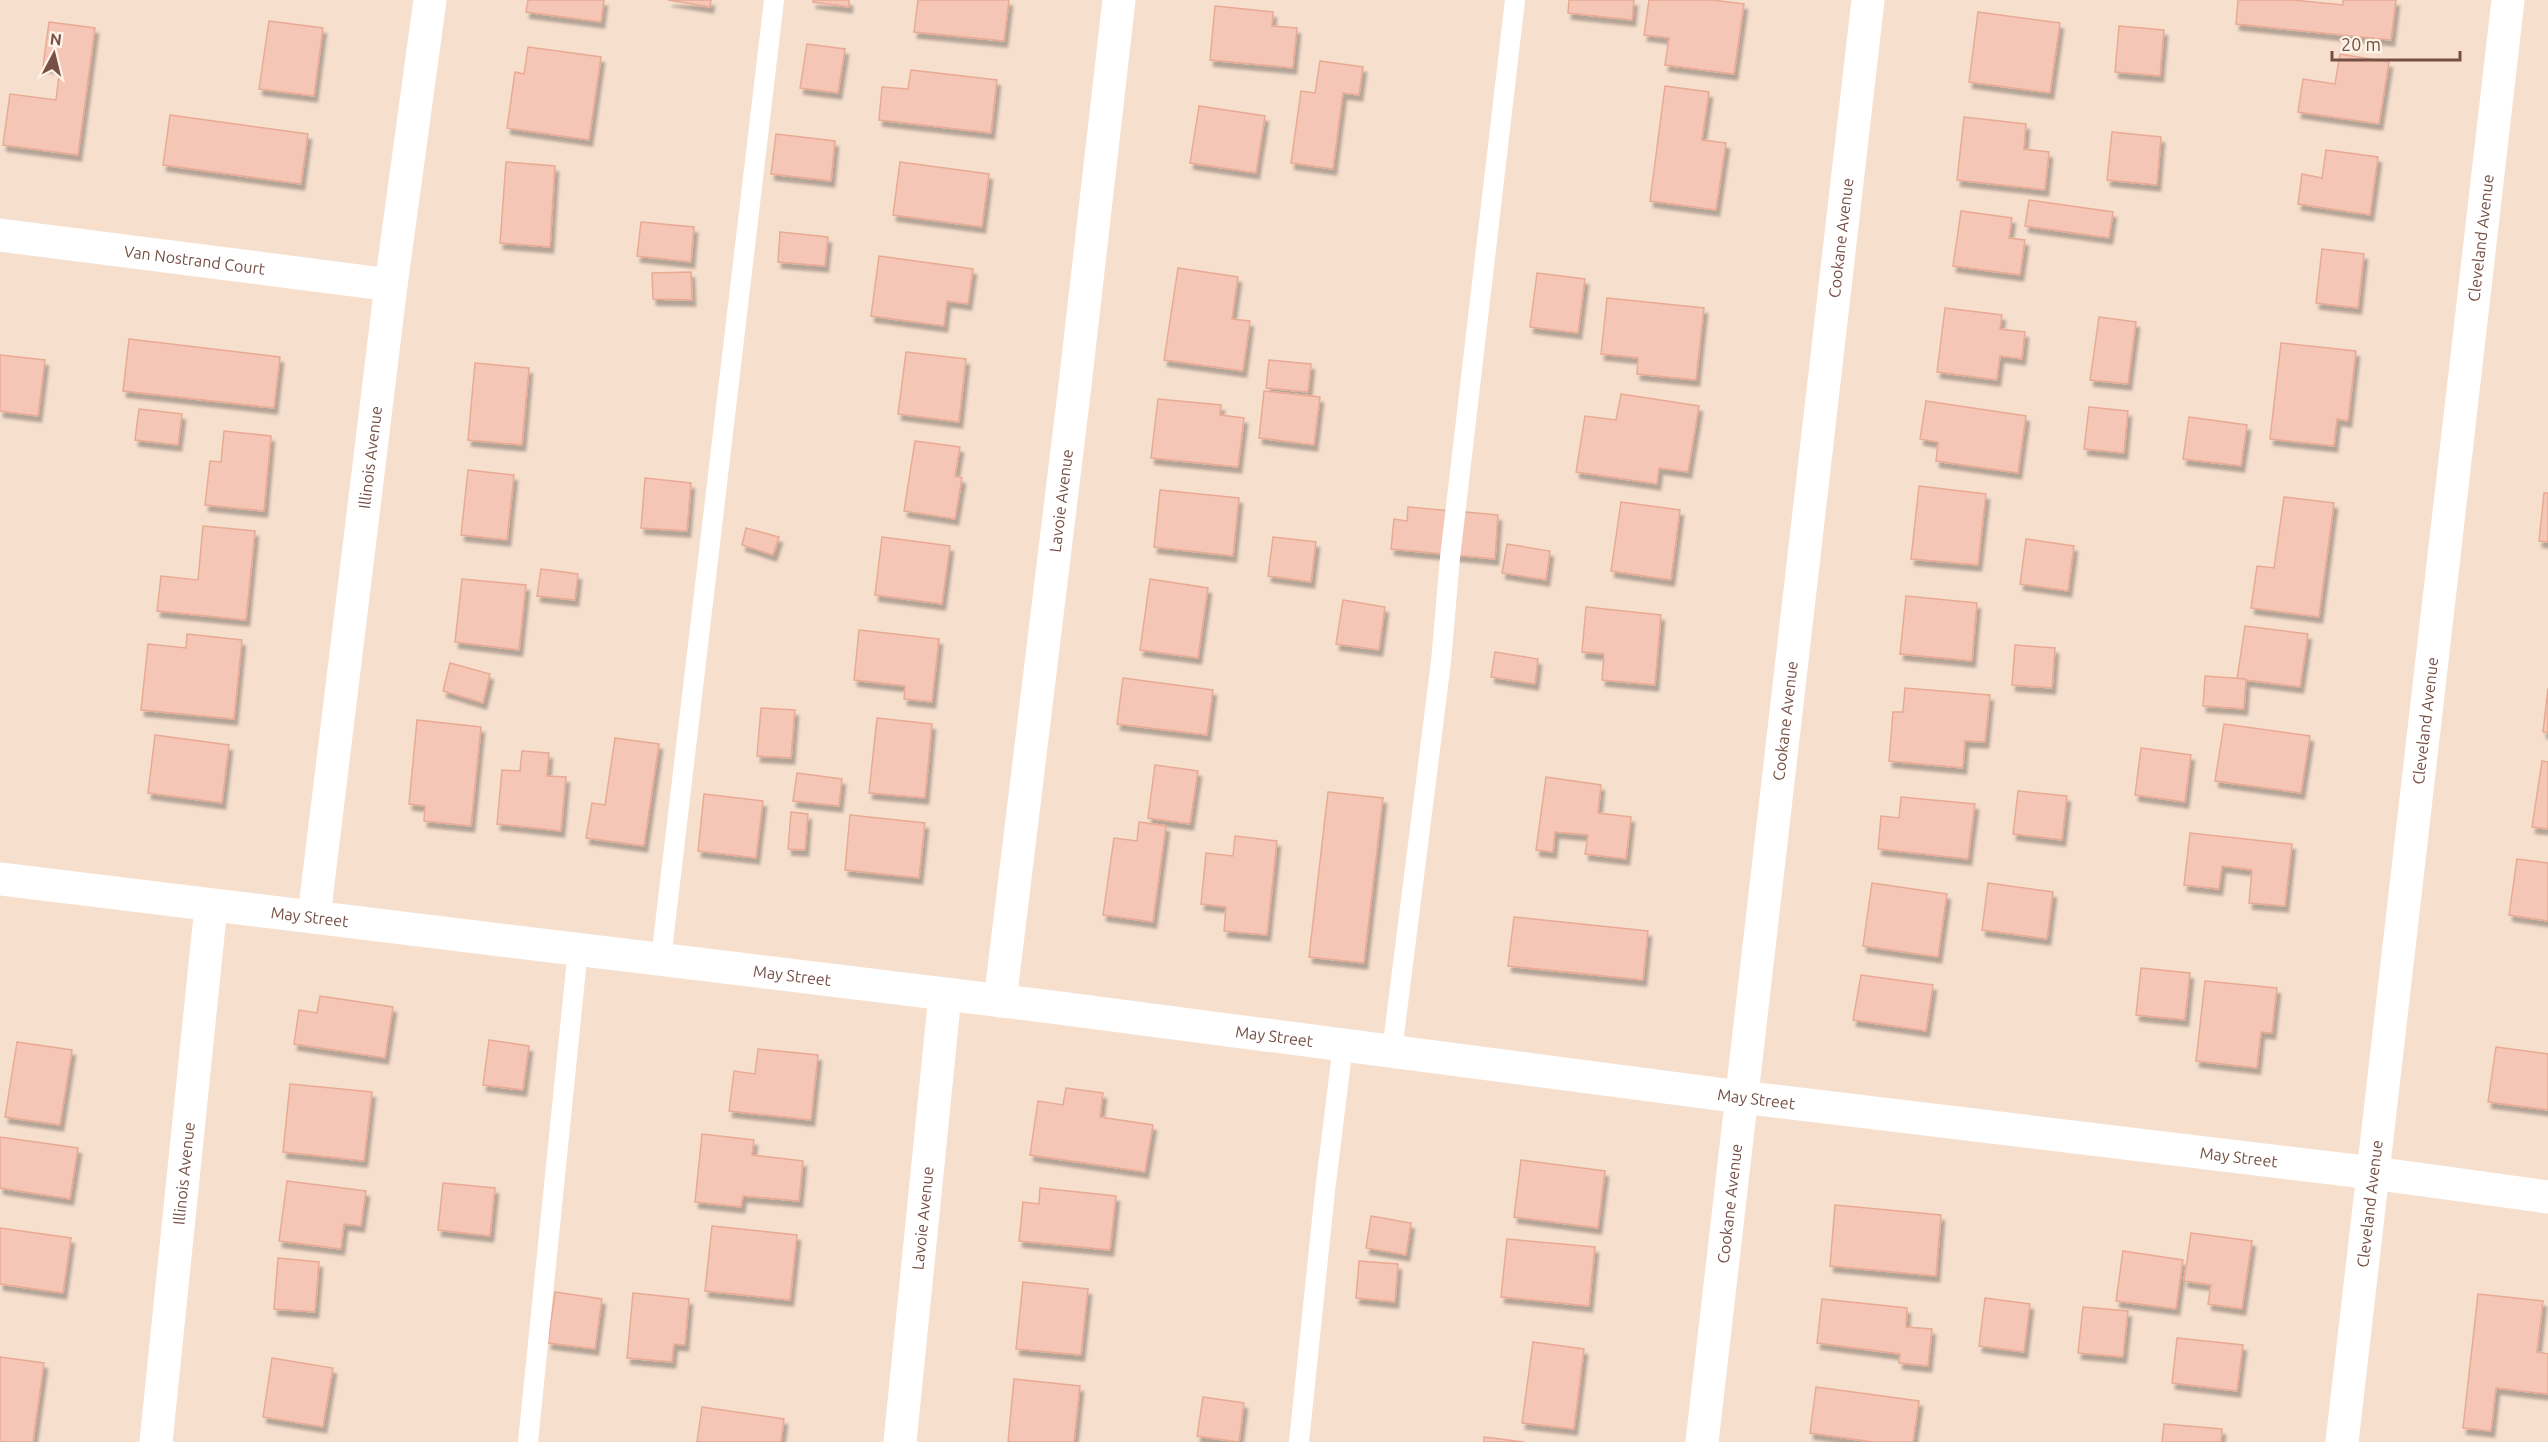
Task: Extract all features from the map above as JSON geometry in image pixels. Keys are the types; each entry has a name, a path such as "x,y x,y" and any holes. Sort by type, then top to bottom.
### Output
{"street":[{"name":"Illinois Avenue","path":"314,916 391,285 430,0"},
{"name":"Lavoie Avenue","path":"999,1001 1075,385 1119,0"},
{"name":"Cookane Avenue","path":"1702,1442 1868,0"},
{"name":"Cleveland Avenue","path":"2342,1442 2508,0"},
{"name":"Van Nostrand Court","path":"0,235 391,285"},
{"name":"May Street","path":"0,879 999,1001 1741,1097 2373,1173 2548,1197"},
{"name":"Illinois Avenue","path":"156,1442 211,906"},
{"name":"Lavoie Avenue","path":"900,1442 945,995"}],"lane":[{"path":"661,960 774,0"},
{"path":"1392,1051 1441,662 1450,558 1515,0"},
{"path":"528,1442 578,949"},
{"path":"1299,1442 1325,1191 1343,1045"}],"shaded area":[{"path":"0,0 2548,0 2548,1442 0,1442"}],"building":[{"path":"528,0 604,0 601,22 526,12"},
{"path":"668,0 711,0 710,7"},
{"path":"813,0 849,0 849,7 813,2"},
{"path":"918,0 1009,0 1004,41 914,32"},
{"path":"1569,0 1634,0 1632,20 1568,13"},
{"path":"1649,0 1712,0 1744,4 1734,74 1665,65 1669,38 1644,35"},
{"path":"2238,0 2293,0 2343,5 2343,0 2396,0 2391,40 2236,24"},
{"path":"1215,6 1273,12 1272,26 1297,28 1293,68 1210,60"},
{"path":"1978,12 2060,23 2050,93 1969,82"},
{"path":"269,21 323,28 314,96 259,89"},
{"path":"49,22 95,28 78,155 3,145 10,94 56,100 60,68 43,66"},
{"path":"2119,26 2164,30 2160,76 2115,72"},
{"path":"807,44 845,49 838,93 800,88"},
{"path":"528,47 601,57 589,140 507,128 515,72 524,74"},
{"path":"2340,54 2389,62 2379,124 2298,112 2303,79 2335,84"},
{"path":"1320,61 1363,67 1359,95 1343,93 1333,169 1291,163 1301,91 1315,93"},
{"path":"911,70 997,80 991,133 879,120 882,87 908,89"},
{"path":"1665,86 1709,92 1702,140 1726,143 1716,210 1650,201"},
{"path":"1199,106 1265,116 1256,173 1190,163"},
{"path":"170,115 308,134 301,184 163,165"},
{"path":"1964,117 2026,124 2024,149 2049,152 2045,190 1957,180"},
{"path":"2112,132 2161,137 2157,185 2107,180"},
{"path":"776,134 835,141 831,181 771,174"},
{"path":"2326,150 2378,157 2370,215 2298,204 2302,174 2322,178"},
{"path":"506,162 555,166 550,247 500,243"},
{"path":"900,162 989,174 982,227 893,215"},
{"path":"2029,200 2113,212 2109,238 2025,226"},
{"path":"1961,211 2012,218 2009,238 2025,240 2020,275 1953,266"},
{"path":"641,222 694,227 691,262 637,256"},
{"path":"780,232 828,237 825,266 778,262"},
{"path":"2322,249 2364,254 2358,308 2316,303"},
{"path":"879,256 973,269 968,304 947,301 944,326 871,316"},
{"path":"1178,268 1238,277 1232,319 1250,321 1243,371 1164,360"},
{"path":"691,272 692,300 653,299 652,273"},
{"path":"1537,273 1585,279 1578,333 1530,327"},
{"path":"1607,298 1704,308 1696,380 1637,374 1638,358 1601,354"},
{"path":"1945,308 2002,315 2000,329 2025,332 2022,359 2000,356 1997,380 1937,372"},
{"path":"2099,317 2136,322 2128,384 2090,380"},
{"path":"129,339 280,357 274,408 123,391"},
{"path":"2281,343 2356,351 2348,421 2337,419 2334,446 2270,439"},
{"path":"906,352 966,359 959,422 898,414"},
{"path":"0,355 45,360 38,416 0,411"},
{"path":"1269,360 1311,364 1308,392 1266,388"},
{"path":"475,363 529,368 522,445 468,440"},
{"path":"1264,391 1320,397 1314,445 1259,438"},
{"path":"1621,394 1699,406 1688,472 1659,468 1657,484 1576,472 1585,416 1616,420"},
{"path":"1158,399 1221,405 1220,415 1244,418 1238,467 1151,458"},
{"path":"1926,401 2026,416 2018,473 1936,461 1938,442 1920,439"},
{"path":"2089,407 2128,411 2124,453 2084,449"},
{"path":"139,409 182,414 178,445 135,440"},
{"path":"2189,417 2247,425 2241,466 2183,459"},
{"path":"224,431 271,436 264,511 205,505 210,461 221,462"},
{"path":"915,441 960,447 955,476 962,478 955,519 904,511"},
{"path":"468,470 514,475 507,540 461,535"},
{"path":"645,478 691,483 687,531 641,528"},
{"path":"1919,486 1986,494 1978,565 1911,559"},
{"path":"1160,490 1239,498 1233,556 1154,547"},
{"path":"2544,493 2548,493 2548,542 2539,541"},
{"path":"2284,497 2334,503 2319,617 2251,608 2257,566 2274,568"},
{"path":"1621,502 1680,510 1671,580 1611,571"},
{"path":"1408,507 1498,515 1495,559 1391,549 1394,519 1407,521"},
{"path":"203,526 255,531 246,620 157,611 161,576 198,580"},
{"path":"746,528 779,537 773,555 742,545"},
{"path":"882,537 950,546 942,604 875,595"},
{"path":"1273,537 1316,542 1311,582 1268,576"},
{"path":"2026,539 2074,546 2068,591 2020,584"},
{"path":"1507,544 1550,551 1546,580 1502,573"},
{"path":"541,569 578,574 575,600 537,596"},
{"path":"462,579 526,585 519,650 455,642"},
{"path":"1150,579 1208,588 1198,658 1140,650"},
{"path":"1906,596 1977,603 1972,661 1900,654"},
{"path":"1343,600 1385,607 1379,650 1336,644"},
{"path":"1586,607 1661,615 1655,685 1602,680 1604,654 1582,652"},
{"path":"2245,626 2308,634 2300,687 2237,679"},
{"path":"859,630 939,639 932,702 904,699 905,686 854,680"},
{"path":"187,634 242,640 234,719 141,710 148,644 186,648"},
{"path":"2015,645 2055,648 2052,688 2012,685"},
{"path":"1495,652 1538,659 1535,684 1491,677"},
{"path":"450,663 490,674 483,703 443,691"},
{"path":"2205,676 2246,679 2244,709 2203,706"},
{"path":"1123,678 1213,690 1207,735 1117,724"},
{"path":"1905,688 1990,695 1985,742 1965,741 1963,768 1889,761 1893,712 1903,712"},
{"path":"2548,688 2548,733 2543,732"},
{"path":"761,708 795,710 791,758 757,756"},
{"path":"877,718 932,724 925,798 869,793"},
{"path":"417,720 481,727 471,826 424,821 425,806 409,804"},
{"path":"2224,724 2310,736 2301,793 2215,781"},
{"path":"155,735 229,745 222,803 148,793"},
{"path":"615,738 659,744 644,846 586,838 592,803 605,805"},
{"path":"2141,748 2191,755 2185,802 2135,795"},
{"path":"522,751 549,753 547,776 566,777 561,831 497,824 502,770 520,771"},
{"path":"2542,761 2548,762 2548,829 2532,827"},
{"path":"1155,765 1198,771 1190,824 1148,818"},
{"path":"797,773 842,779 839,806 793,801"},
{"path":"1546,777 1601,785 1598,813 1631,817 1626,859 1585,854 1588,835 1555,832 1553,852 1536,850"},
{"path":"2018,791 2067,796 2062,840 2013,834"},
{"path":"1328,792 1383,798 1364,963 1309,957"},
{"path":"704,794 763,801 756,858 698,851"},
{"path":"1901,797 1975,804 1968,859 1878,849 1881,816 1899,818"},
{"path":"791,812 808,814 805,850 788,849"},
{"path":"850,815 925,823 919,878 845,870"},
{"path":"1139,822 1166,826 1153,922 1103,915 1114,838 1137,841"},
{"path":"2190,833 2292,844 2285,906 2249,903 2252,870 2222,866 2219,889 2184,885"},
{"path":"1235,836 1277,841 1267,935 1224,931 1226,907 1201,904 1206,853 1233,856"},
{"path":"2517,859 2548,863 2548,921 2509,915"},
{"path":"1872,883 1947,894 1938,957 1863,946"},
{"path":"1988,883 2053,892 2047,939 1982,930"},
{"path":"1514,917 1648,931 1643,980 1508,966"},
{"path":"2141,968 2190,973 2185,1020 2136,1015"},
{"path":"1861,975 1933,985 1926,1031 1853,1020"},
{"path":"2205,981 2277,988 2272,1033 2261,1032 2257,1068 2196,1061"},
{"path":"320,996 393,1007 385,1058 294,1044 299,1010 317,1013"},
{"path":"489,1040 529,1046 523,1090 483,1085"},
{"path":"17,1042 72,1050 60,1125 5,1117"},
{"path":"2496,1047 2548,1054 2548,1110 2488,1102"},
{"path":"758,1049 818,1055 811,1120 729,1111 734,1071 755,1074"},
{"path":"290,1084 372,1092 364,1161 283,1152"},
{"path":"1066,1088 1103,1093 1100,1117 1153,1125 1145,1172 1030,1155 1038,1101 1063,1105"},
{"path":"702,1134 754,1140 752,1155 803,1161 799,1201 743,1196 741,1207 695,1202"},
{"path":"0,1137 78,1148 70,1199 0,1188"},
{"path":"1521,1160 1605,1171 1598,1228 1514,1217"},
{"path":"287,1181 366,1191 361,1226 344,1224 341,1249 279,1241"},
{"path":"443,1183 495,1188 490,1236 438,1230"},
{"path":"1040,1188 1116,1196 1110,1250 1019,1241 1023,1202 1039,1204"},
{"path":"1835,1205 1941,1215 1936,1276 1830,1266"},
{"path":"1371,1216 1411,1223 1406,1255 1366,1248"},
{"path":"712,1226 797,1235 790,1300 705,1291"},
{"path":"0,1228 71,1238 63,1293 0,1284"},
{"path":"2191,1233 2252,1241 2242,1309 2208,1304 2211,1285 2184,1281"},
{"path":"1507,1239 1595,1247 1589,1306 1501,1297"},
{"path":"2123,1251 2183,1260 2176,1309 2116,1301"},
{"path":"278,1258 319,1262 315,1312 274,1309"},
{"path":"1359,1261 1398,1264 1395,1302 1356,1298"},
{"path":"1023,1282 1088,1289 1081,1355 1016,1349"},
{"path":"555,1292 602,1299 595,1349 548,1343"},
{"path":"633,1293 689,1299 685,1345 674,1344 672,1362 627,1358"},
{"path":"2478,1294 2543,1301 2537,1352 2548,1354 2548,1394 2496,1388 2491,1431 2463,1428"},
{"path":"1985,1298 2030,1304 2024,1352 1979,1346"},
{"path":"1822,1299 1907,1308 1906,1327 1932,1329 1928,1366 1899,1363 1900,1354 1817,1343"},
{"path":"2083,1307 2128,1311 2123,1357 2078,1353"},
{"path":"2177,1338 2243,1345 2237,1391 2172,1383"},
{"path":"1533,1342 1584,1349 1574,1429 1522,1423"},
{"path":"0,1357 44,1363 33,1442 0,1442"},
{"path":"272,1358 333,1368 323,1427 263,1417"},
{"path":"1014,1379 1080,1386 1074,1442 1008,1442"},
{"path":"1816,1387 1919,1401 1913,1442 1873,1442 1810,1433"},
{"path":"1203,1397 1244,1403 1239,1442 1197,1436"},
{"path":"702,1407 784,1419 781,1442 697,1442"},
{"path":"2164,1424 2222,1429 2221,1442 2162,1442"},
{"path":"1484,1437 1524,1442 1484,1442"}]}
